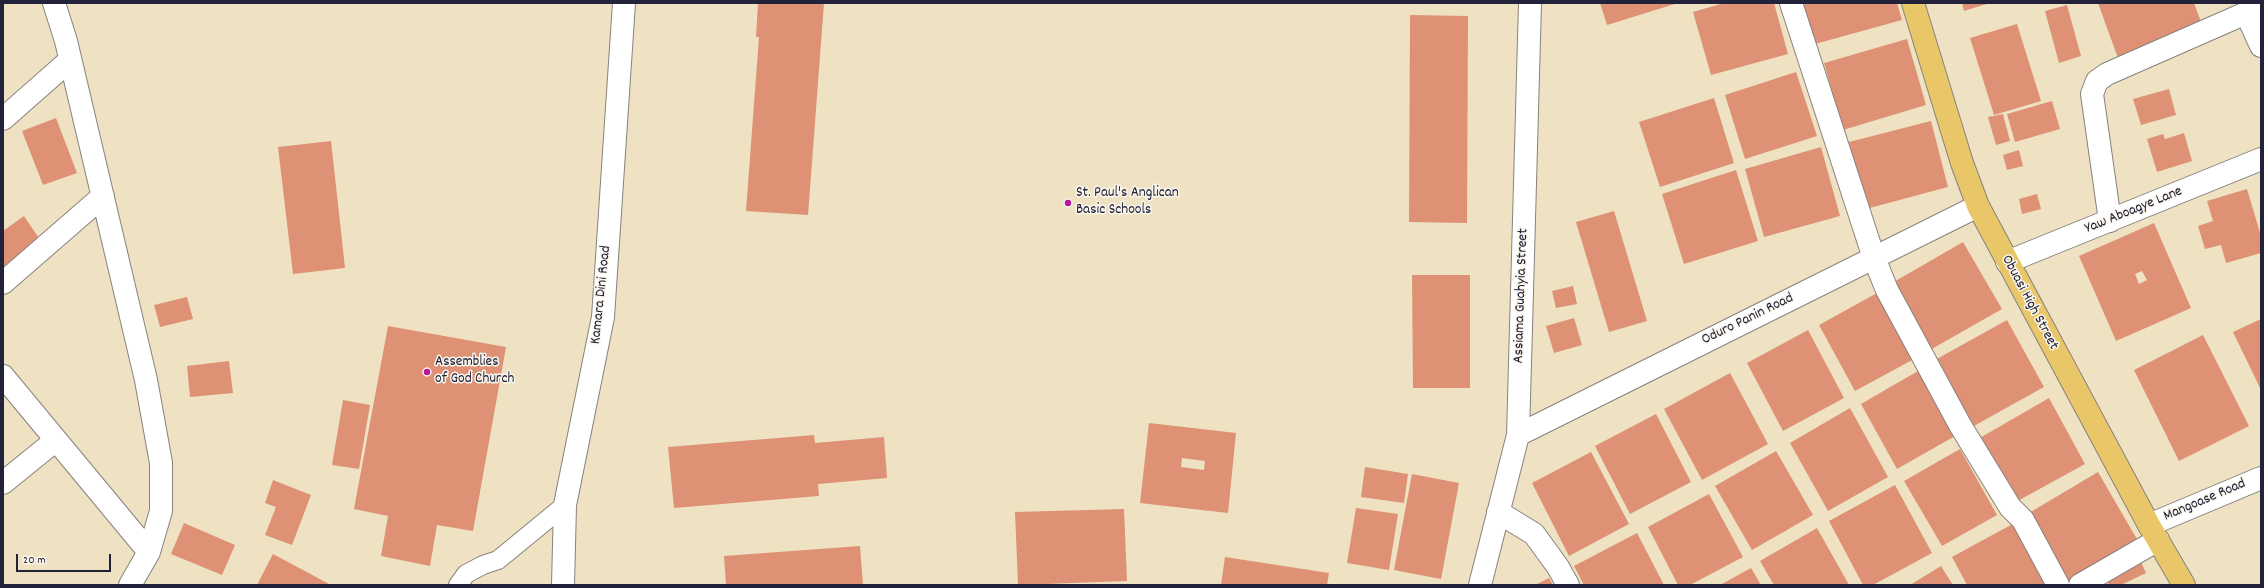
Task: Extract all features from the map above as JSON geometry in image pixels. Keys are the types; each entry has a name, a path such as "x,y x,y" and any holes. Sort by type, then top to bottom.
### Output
{"main road":[{"name":"Obuasi High Street","path":"1913,3 1962,164 1978,206 2007,262 2184,585"}],"street":[{"path":"54,3 70,60 146,380 161,463 161,511 149,552 130,585"},
{"name":"Kamara Dini Road","path":"563,585 565,505 603,317 624,3"},
{"name":"Assiama Guahyia Street","path":"1480,585 1518,435 1530,3"},
{"path":"1791,3 1874,258 1887,290 1960,425 2010,507 2023,520 2058,585"},
{"path":"2110,221 2092,94 2097,81 2107,74 2253,9 2261,46"},
{"path":"3,119 70,60"},
{"name":"Yaw Aboagye Lane","path":"2007,262 2261,159"},
{"path":"3,283 103,196"},
{"name":"Oduro Panin Road","path":"1518,435 1978,206"},
{"path":"3,376 149,552"},
{"path":"3,483 56,440"},
{"name":"Mangoase Road","path":"2080,585 2154,532 2261,478"},
{"path":"1498,512 1534,534 1558,567 1568,585"}],"lane":[{"path":"458,585 466,574 483,565 498,560 565,505"}],"building":[{"path":"758,3 824,3 808,215 746,211 759,37 756,37"},
{"path":"1600,3 1678,3 1607,25"},
{"path":"1724,3 1774,3 1788,54 1711,75 1693,12"},
{"path":"1803,3 1897,3 1902,20 1815,44"},
{"path":"1962,3 1990,3 1964,11"},
{"path":"2098,3 2194,3 2204,30 2119,61"},
{"path":"2067,5 2081,56 2059,63 2045,11"},
{"path":"1410,15 1468,16 1467,223 1409,222"},
{"path":"2017,24 2041,101 1994,115 1970,38"},
{"path":"1907,39 1926,105 1843,130 1824,63"},
{"path":"1796,72 1817,136 1745,159 1725,95"},
{"path":"2169,89 2176,115 2141,125 2133,99"},
{"path":"1714,98 1734,163 1660,187 1639,122"},
{"path":"2052,101 2060,129 2015,142 2007,114"},
{"path":"2003,114 2010,141 1996,145 1988,117"},
{"path":"56,118 77,173 43,185 22,131"},
{"path":"1931,121 1948,187 1866,209 1849,142"},
{"path":"2184,133 2192,161 2157,172 2147,139 2163,134 2165,139"},
{"path":"331,141 345,268 293,274 278,147"},
{"path":"1821,147 1840,216 1764,237 1745,169"},
{"path":"2019,150 2023,166 2007,170 2003,155"},
{"path":"1736,170 1758,241 1684,264 1662,194"},
{"path":"2247,189 2261,236 2261,253 2226,263 2221,245 2205,249 2198,226 2213,221 2207,201"},
{"path":"2037,194 2041,209 2022,214 2019,199"},
{"path":"1614,211 1647,321 1609,332 1576,222"},
{"path":"24,216 41,241 3,268 3,231"},
{"path":"2154,223 2191,308 2116,341 2079,256","holes":["2142,271 2147,280 2139,284 2135,274"]},
{"path":"1963,242 2002,309 1930,350 1892,283"},
{"path":"1412,275 1470,275 1470,388 1413,388"},
{"path":"1573,286 1577,304 1556,308 1552,291"},
{"path":"1877,293 1914,359 1855,391 1819,325"},
{"path":"187,297 193,319 160,327 154,305"},
{"path":"1574,318 1582,345 1554,353 1546,326"},
{"path":"2261,319 2261,390 2233,332"},
{"path":"2007,320 2044,387 1972,427 1935,360"},
{"path":"388,326 506,347 473,531 437,525 430,566 381,556 388,516 354,509"},
{"path":"1808,330 1844,398 1783,431 1747,363"},
{"path":"2203,335 2249,426 2179,461 2134,370"},
{"path":"229,361 233,393 190,397 187,366"},
{"path":"1918,371 1955,436 1897,469 1861,404"},
{"path":"1730,373 1768,444 1702,480 1664,409"},
{"path":"2049,398 2085,464 2014,503 1978,439"},
{"path":"343,400 370,405 359,469 332,465"},
{"path":"1850,408 1888,477 1828,511 1790,443"},
{"path":"1656,414 1691,482 1630,514 1595,446"},
{"path":"1149,423 1236,433 1228,513 1140,503","holes":["1182,458 1205,461 1204,470 1181,467"]},
{"path":"814,435 815,443 884,437 887,478 818,484 819,496 674,508 668,447"},
{"path":"1960,449 1997,515 1942,546 1904,481"},
{"path":"1776,451 1813,515 1752,550 1715,486"},
{"path":"1591,452 1629,524 1569,556 1532,483"},
{"path":"1365,467 1408,474 1404,503 1361,497"},
{"path":"2098,472 2138,541 2068,582 2029,513"},
{"path":"1412,474 1459,483 1441,579 1394,570"},
{"path":"273,480 311,495 292,545 265,535 276,507 265,503"},
{"path":"1895,485 1932,553 1873,585 1863,585 1829,521"},
{"path":"1709,494 1743,557 1690,585 1678,585 1648,527"},
{"path":"1356,508 1398,514 1389,570 1347,563"},
{"path":"1124,509 1127,581 1018,585 1015,512"},
{"path":"2018,521 2049,585 1967,585 1952,557"},
{"path":"184,523 235,545 222,575 171,554"},
{"path":"1817,528 1849,585 1774,585 1760,561"},
{"path":"1637,533 1664,585 1584,585 1574,566"},
{"path":"860,546 863,585 726,585 724,556"},
{"path":"273,554 331,585 257,585"},
{"path":"1225,557 1329,573 1327,585 1221,585"},
{"path":"2140,560 2146,573 2121,585 2109,585 2105,576"},
{"path":"1941,566 1953,585 1910,585"},
{"path":"1751,568 1761,585 1720,585"},
{"path":"1549,578 1553,585 1535,585"}],"place":[{"name":"St. Paul's Anglican Basic Schools","path":"1068,203"},
{"name":"Assemblies of God Church","path":"427,372"}]}
